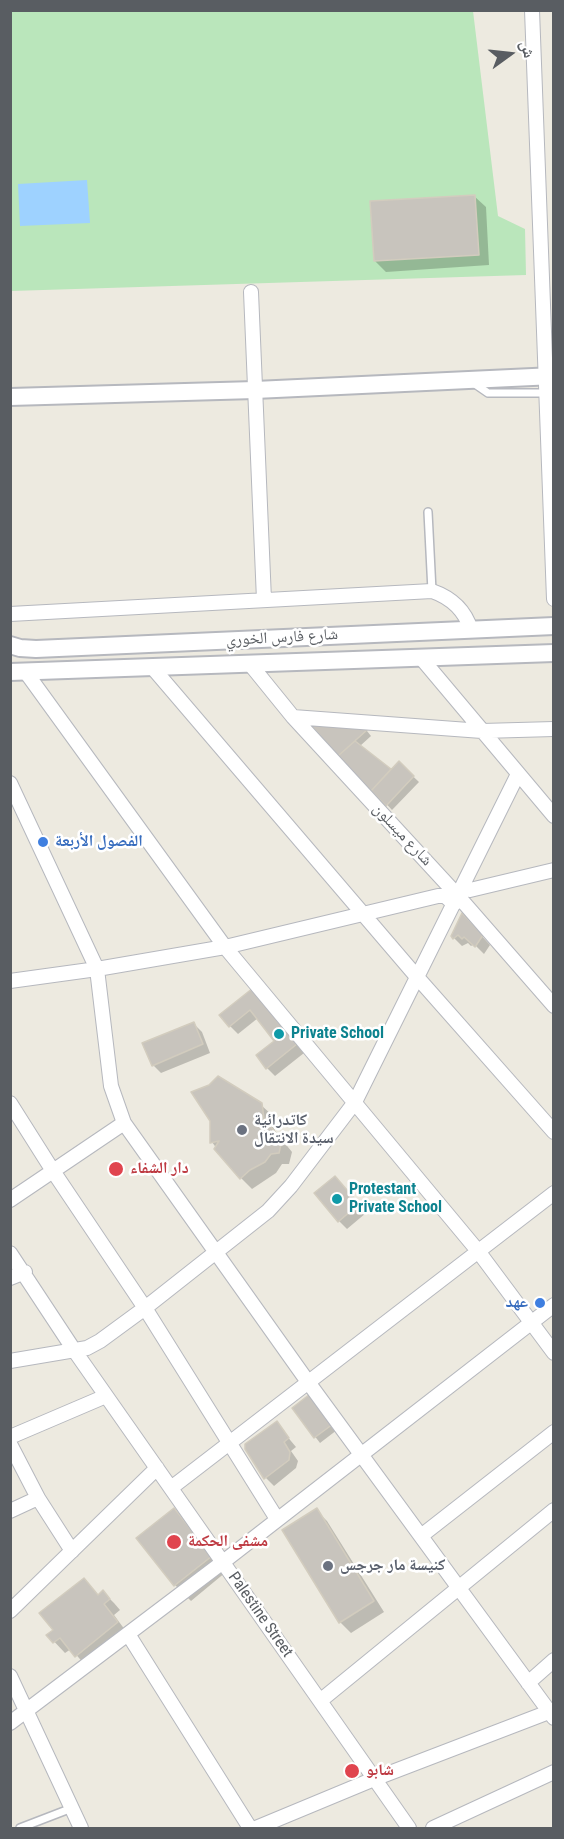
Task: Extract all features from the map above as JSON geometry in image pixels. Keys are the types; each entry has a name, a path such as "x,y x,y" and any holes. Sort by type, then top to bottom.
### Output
{"street":[{"path":"532,10 550,393 554,599"},
{"path":"251,292 264,600"},
{"path":"10,397 255,390 549,376"},
{"path":"10,614 432,591 447,597 459,607 471,630"},
{"name":"شارع فارس الخوري","path":"10,645 28,649 554,626"},
{"path":"18,672 554,653"},
{"path":"422,659 554,816"},
{"name":"شارع ميسلون","path":"250,664 293,717 458,896 554,1006"},
{"path":"152,668 417,977 554,1132"},
{"path":"18,672 225,946 478,1251 554,1353"},
{"path":"293,717 482,731 554,729"},
{"path":"10,1361 87,1348 93,1345 145,1308 256,1221 280,1199 355,1101 518,774"},
{"path":"10,783 97,969 111,1086 124,1123 308,1382 552,1713 374,1779 256,1828"},
{"path":"10,981 97,969 225,946 438,896 458,896 470,890 554,870"},
{"path":"10,1103 145,1308 277,1519"},
{"path":"10,1200 124,1123"},
{"path":"171,1488 554,1193"},
{"name":"Palestine Street","path":"10,1253 25,1272 74,1350 410,1828"},
{"path":"10,1278 25,1272"},
{"path":"10,1723 223,1562 554,1305"},
{"path":"10,1437 106,1396"},
{"path":"421,1536 554,1432"},
{"path":"10,1444 38,1498 72,1551"},
{"path":"10,1611 157,1468"},
{"path":"10,1511 38,1498"},
{"path":"320,1701 554,1510"},
{"path":"128,1634 250,1828"},
{"path":"528,1683 554,1660"},
{"path":"10,1676 81,1828"},
{"path":"433,1828 554,1772"}],"lane":[{"path":"470,380 488,393 550,393"},
{"path":"428,512 432,591"},
{"path":"20,1828 72,1808"}],"green space":[{"path":"10,11 473,11 498,216 525,229 526,275 11,291"}],"water":[{"path":"87,180 90,223 20,226 18,184"}],"building":[{"path":"475,195 479,255 374,261 370,201"},
{"path":"308,722 367,730 338,756"},
{"path":"355,741 391,769 371,791 338,756"},
{"path":"399,761 414,776 386,806 371,791"},
{"path":"462,913 483,935 475,947 464,937 462,939 458,935 453,939 451,936"},
{"name":"Private School","path":"253,988 297,1044 266,1069 256,1055 274,1041 250,1010 229,1027 219,1015"},
{"path":"194,1022 203,1044 152,1066 142,1043"},
{"name":"كاتدرائية سيدة الانتقال","path":"218,1076 262,1103 264,1119 282,1140 279,1153 271,1154 265,1162 250,1170 240,1179 214,1149 219,1141 210,1143 210,1121 191,1092 209,1085"},
{"name":"Protestant Private School","path":"335,1176 359,1204 338,1222 314,1193"},
{"path":"310,1394 333,1424 314,1438 292,1408"},
{"path":"277,1421 289,1438 284,1442 290,1452 289,1460 264,1479 245,1449 245,1444"},
{"path":"174,1508 212,1556 174,1586 136,1538"},
{"name":"كنيسة مار جرجس","path":"317,1508 374,1601 339,1623 282,1530"},
{"path":"84,1578 98,1595 103,1590 110,1599 104,1604 118,1622 75,1657 60,1638 53,1643 46,1635 53,1630 39,1613"}],"place":[{"name":"الفصول الأربعة","path":"43,842"},
{"name":"Private School","path":"279,1034"},
{"name":"كاتدرائية سيدة الانتقال","path":"242,1130"},
{"name":"دار الشفاء","path":"116,1169"},
{"name":"Protestant Private School","path":"337,1199"},
{"name":"عهد","path":"540,1303"},
{"name":"مشفى الحكمة","path":"174,1542"},
{"name":"كنيسة مار جرجس","path":"328,1566"},
{"name":"شابو","path":"352,1771"}]}
